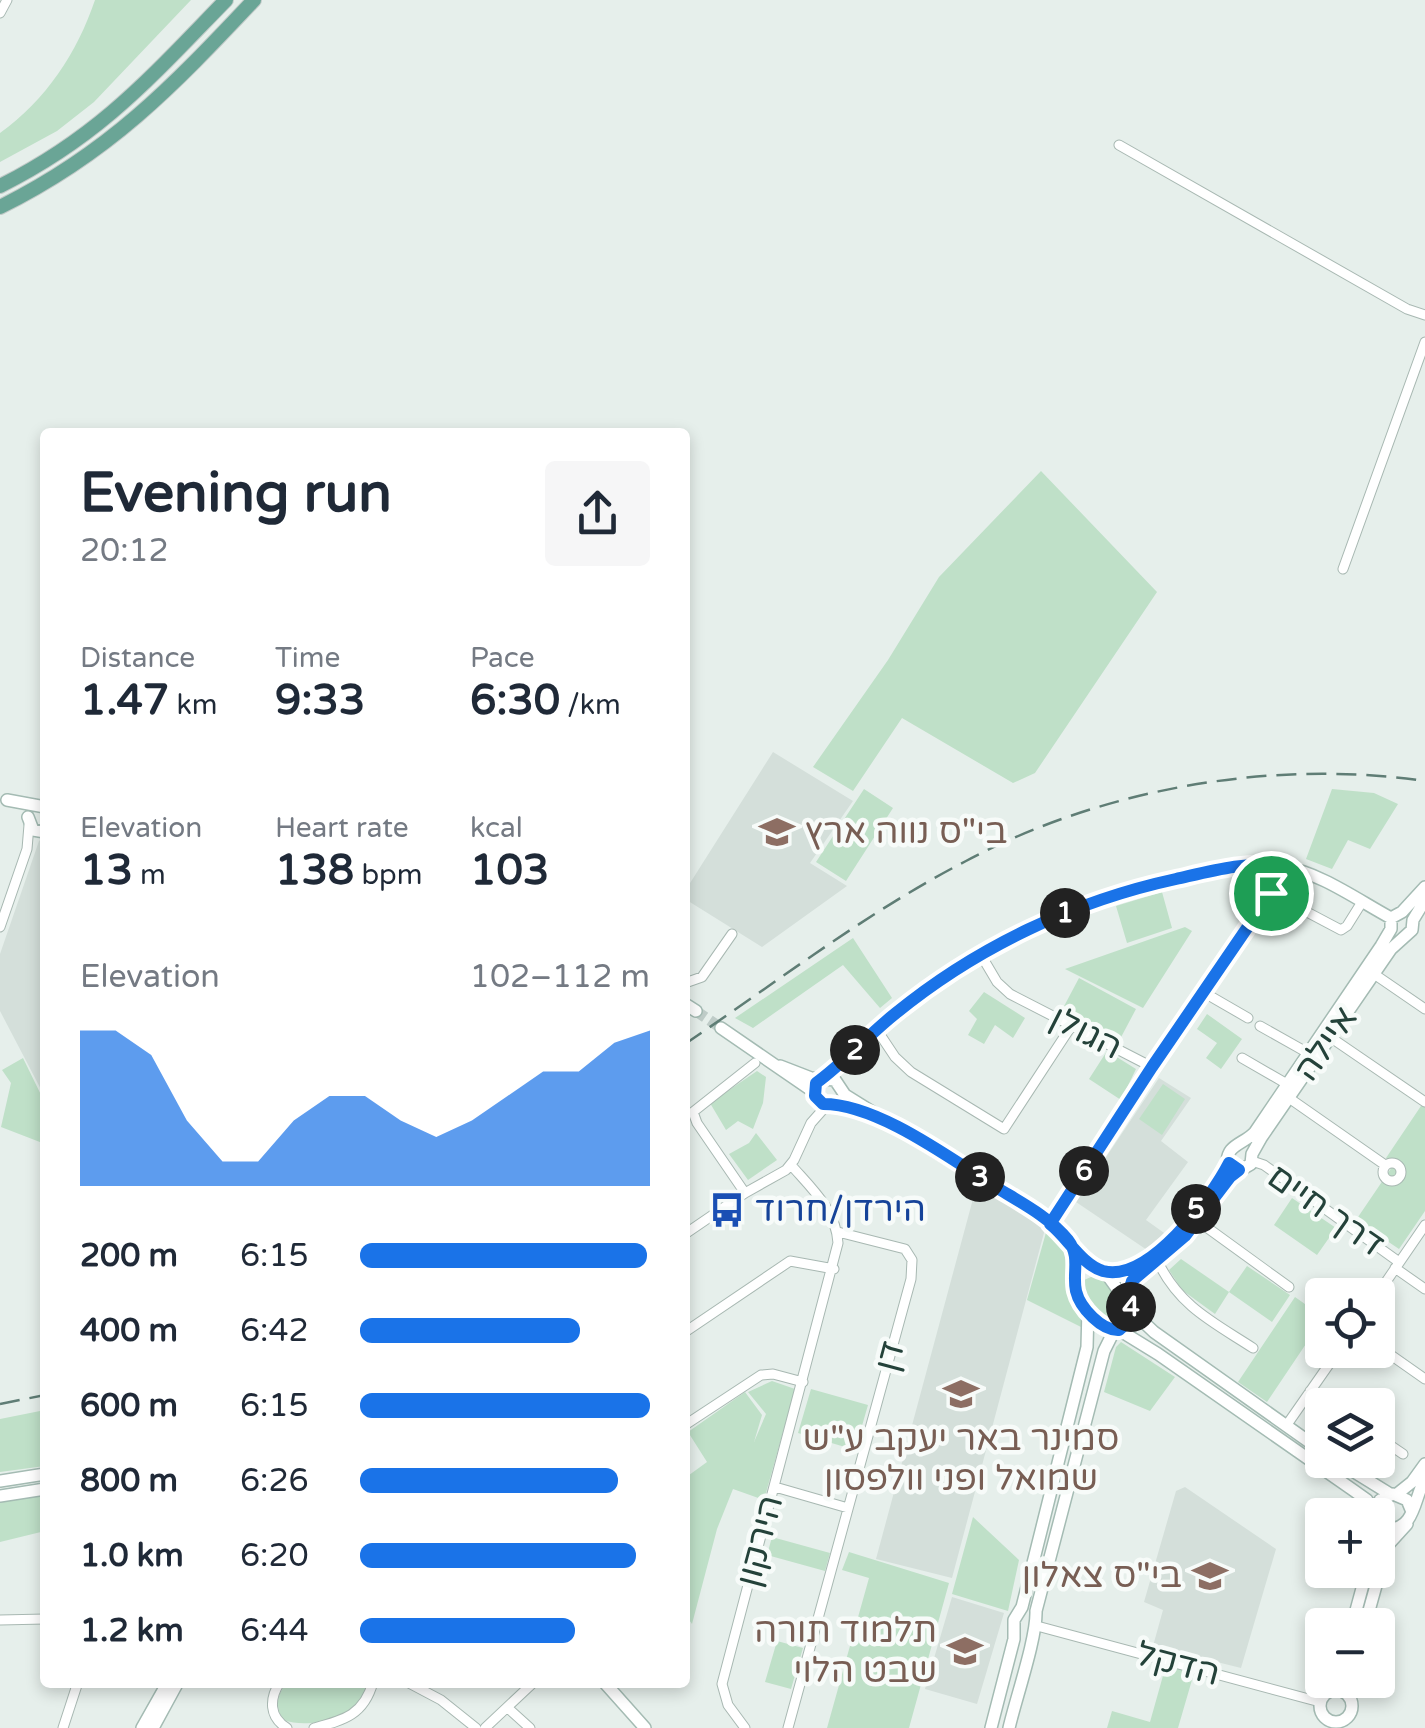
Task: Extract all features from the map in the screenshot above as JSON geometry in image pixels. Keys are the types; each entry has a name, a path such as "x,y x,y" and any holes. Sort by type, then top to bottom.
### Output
{"main road":[{"path":"0,207 51,181 120,134 254,0"},
{"path":"0,186 41,165 108,119 223,2"}],"street":[{"path":"0,13 7,0"},
{"path":"1118,145 1406,309 1425,315"},
{"path":"1343,569 1425,342"},
{"path":"0,927 37,820 3,798"},
{"path":"690,1231 791,1165 811,1123 818,1086 877,1030 936,984 1054,917 1130,889 1225,868 1282,866 1316,876 1394,919 1403,936"},
{"name":"הגולן","path":"982,956 997,982 1010,994 1152,1067 1271,893 1282,866"},
{"name":"איילה","path":"1234,1166 1229,1152 1255,1132 1394,919 1425,887"},
{"path":"1271,893 1341,930 1348,926 1362,902"},
{"path":"1394,919 1420,912"},
{"name":"איילה","path":"1252,1158 1330,1037 1403,936 1412,930 1420,912"},
{"path":"690,981 702,977 732,934"},
{"path":"1374,974 1425,1009"},
{"path":"1203,992 1248,1018"},
{"path":"877,1030 910,1072 1004,1129 1072,1025"},
{"path":"1260,1026 1308,1053"},
{"path":"722,1028 818,1086 830,1104 910,1132"},
{"path":"1330,1037 1425,1102"},
{"path":"811,1123 840,1089 852,1053"},
{"path":"1242,1058 1288,1084"},
{"path":"745,1193 693,1112 754,1063"},
{"path":"1050,1224 1152,1067"},
{"path":"818,1086 832,1078 840,1089 1050,1224 1100,1270 1167,1342 1305,1440"},
{"path":"1289,1098 1386,1166"},
{"path":"1234,1166 1246,1169 1252,1158 1240,1146"},
{"name":"דרך חיים","path":"1252,1158 1425,1289"},
{"path":"791,1165 821,1198 838,1232"},
{"path":"1008,1728 1104,1351 1116,1330 1129,1321 1132,1281 1158,1262 1198,1221 1234,1166"},
{"path":"1076,1282 1084,1271 1124,1270 1154,1256 1234,1166"},
{"path":"1198,1221 1289,1287"},
{"path":"1388,1278 1425,1225"},
{"name":"הירקון","path":"745,1728 728,1704 722,1684 834,1269 838,1232"},
{"name":"דן","path":"788,1728 911,1278 910,1253 898,1246 838,1232"},
{"path":"1067,1238 1078,1264 1077,1295 1101,1324 1158,1354 1364,1498"},
{"path":"690,1329 790,1260 834,1269"},
{"path":"1158,1262 1168,1283 1186,1304 1253,1348"},
{"path":"991,1728 1016,1632 1013,1624 1019,1614 1087,1347 1088,1310"},
{"path":"1395,1358 1425,1380"},
{"path":"690,1422 761,1375 803,1382"},
{"path":"1286,1426 1305,1398"},
{"path":"1395,1449 1402,1454"},
{"path":"1384,1498 1412,1482 1425,1464"},
{"path":"0,1481 40,1475"},
{"path":"1360,1478 1407,1500 1409,1520"},
{"path":"1369,1608 1387,1546 1409,1520 1425,1479"},
{"path":"774,1487 848,1508"},
{"path":"0,1496 40,1490"},
{"path":"1395,1529 1409,1520"},
{"path":"1019,1614 1027,1612 1035,1626"},
{"path":"0,1620 40,1619"},
{"path":"1016,1632 1022,1636 1035,1626"},
{"name":"הדקל","path":"1035,1626 1320,1702"},
{"path":"62,1728 76,1688"},
{"path":"142,1728 165,1688"},
{"path":"152,1728 175,1688"},
{"path":"276,1688 272,1709 286,1728"},
{"path":"314,1728 339,1722 359,1711 370,1688"},
{"path":"418,1688 441,1700 476,1728"},
{"path":"485,1728 528,1688"},
{"path":"609,1688 645,1728"},
{"path":"1323,1698 1320,1702 1322,1722 1342,1724 1350,1713 1349,1698"},
{"path":"509,1709 530,1728"}],"shaded area":[{"name":"בי\"ס נווה ארץ","path":"773,752 853,801 810,863 847,886 762,947 690,902 690,883"},
{"path":"39,841 40,1087 0,1011 0,954"},
{"path":"1159,1078 1191,1098 1161,1141 1188,1162 1146,1220 1167,1235 1150,1252 1076,1202"},
{"name":"סמינר באר יעקב ע\"ש שמואל ופני וולפסון","path":"977,1184 1045,1229 952,1578 876,1559"},
{"name":"בי\"ס צאלון","path":"1185,1487 1276,1549 1241,1668 1153,1646 1163,1610 1144,1602 1176,1491"},
{"name":"תלמוד תורה שבט הלוי","path":"952,1597 1004,1613 977,1704 925,1689"}],"green space":[{"path":"95,0 191,0 94,102 57,131 0,162 0,133 32,106 58,74"},
{"path":"1041,471 1157,592 1035,773 1013,783 902,718 853,791 813,767 888,660 939,577"},
{"path":"864,789 893,808 846,881 816,862"},
{"path":"1332,789 1374,793 1398,804 1370,849 1348,840 1332,869 1306,859"},
{"path":"1162,892 1172,928 1127,943 1116,906"},
{"path":"1185,927 1192,931 1143,1008 1065,969"},
{"path":"853,938 892,998 880,1008 843,965 753,1028 735,1018"},
{"path":"1079,978 1136,1009 1119,1041 1062,1010"},
{"path":"984,992 1025,1018 1013,1038 995,1025 984,1044 968,1035 977,1019 969,1011"},
{"path":"1207,1014 1242,1039 1221,1069 1206,1058 1217,1043 1197,1029"},
{"path":"1107,1051 1136,1069 1121,1100 1089,1079"},
{"path":"23,1058 40,1093 40,1142 1,1127 11,1083 2,1070"},
{"path":"757,1071 766,1077 763,1103 753,1129 738,1121 726,1130 710,1103"},
{"path":"1163,1084 1185,1099 1162,1135 1139,1119"},
{"path":"1425,1100 1425,1211 1399,1249 1356,1220 1394,1164 1386,1158"},
{"path":"756,1133 777,1160 748,1180 729,1154 749,1143"},
{"path":"1292,1198 1336,1228 1317,1255 1274,1225"},
{"path":"1047,1229 1065,1253 1069,1266 1067,1287 1083,1319 1083,1328 1027,1300"},
{"path":"1181,1259 1229,1292 1215,1314 1182,1290 1169,1270"},
{"path":"1247,1266 1290,1295 1272,1322 1229,1292"},
{"path":"1098,1274 1125,1304 1127,1316 1118,1327 1104,1322 1082,1294 1084,1280"},
{"path":"1295,1297 1305,1304 1305,1345 1267,1402 1238,1382"},
{"path":"1121,1342 1175,1377 1150,1411 1104,1392 1116,1347"},
{"path":"772,1381 795,1389 764,1500 733,1489 717,1529 692,1624 690,1474 707,1462 690,1431 745,1392 762,1415 754,1442 766,1414 748,1392"},
{"path":"811,1389 868,1405 855,1450 798,1433"},
{"path":"40,1411 40,1467 0,1472 0,1419"},
{"path":"40,1495 40,1532 0,1542 0,1501"},
{"path":"973,1517 1019,1560 1008,1611 952,1594"},
{"path":"772,1537 830,1553 825,1571 767,1555"},
{"path":"849,1552 949,1583 909,1728 827,1728 869,1578 842,1570"},
{"path":"777,1641 803,1648 791,1689 765,1682"},
{"path":"1166,1665 1194,1673 1178,1728 1107,1728 1112,1711 1150,1722"},
{"path":"284,1688 365,1688 349,1711 312,1723 284,1720 278,1706"}],"tunnel":[{"path":"696,1011 721,1028"}],"railway":[{"path":"690,1041 929,881 1019,836 1074,815 1190,785 1248,777 1367,775 1425,781"},
{"path":"0,1404 40,1396"}],"place":[{"name":"בי\"ס נווה ארץ","path":"777,832"},
{"name":"הירדן/חרוד","path":"727,1210"},
{"name":"סמינר באר יעקב ע\"ש שמואל ופני וולפסון","path":"961,1394"},
{"name":"בי\"ס צאלון","path":"1210,1576"},
{"name":"תלמוד תורה שבט הלוי","path":"965,1651"}],"route":[{"path":"1252,865 1282,866 1271,893 1050,1224 1093,1266 1102,1271 1124,1270 1154,1256 1179,1231 1229,1163 1239,1170 1185,1236 1132,1281 1129,1321 1119,1330 1101,1324 1077,1295 1078,1264 1072,1246 1042,1218 910,1132 841,1104 823,1104 815,1096 816,1083 895,1014 988,951 1054,917 1130,889 1252,865"}]}
